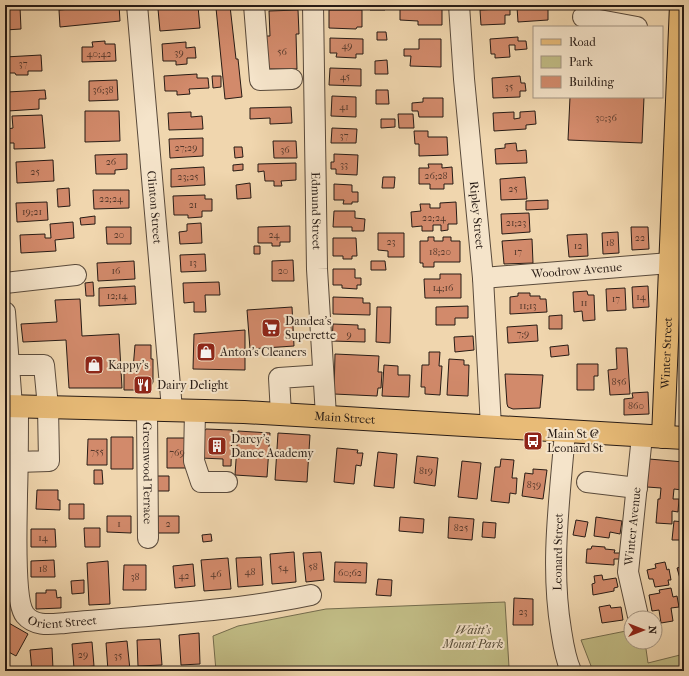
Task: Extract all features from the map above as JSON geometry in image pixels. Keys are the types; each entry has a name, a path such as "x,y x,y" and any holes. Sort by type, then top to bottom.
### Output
{"main road":[{"name":"Winter Street","path":"674,438 670,263 679,205 681,5"},
{"name":"Main Street","path":"10,398 48,407 172,409 326,416 674,438"}],"street":[{"name":"Clinton Street","path":"137,5 172,409"},
{"path":"254,5 260,80 292,80"},
{"name":"Edmund Street","path":"312,5 316,262 326,416"},
{"name":"Ripley Street","path":"459,5 464,79 483,278 491,427"},
{"path":"583,16 632,26"},
{"name":"Woodrow Avenue","path":"483,278 670,263"},
{"path":"5,283 76,275"},
{"name":"Orient Street","path":"5,313 10,366 10,398 17,462 11,554 21,608 28,618 38,623 65,623 221,610 311,595"},
{"path":"10,366 44,364 48,407 49,461 17,462"},
{"path":"282,414 279,378 323,375"},
{"name":"Greenwood Terrace","path":"147,409 148,538"},
{"path":"195,410 194,461 201,482 228,482"},
{"name":"Leonard Street","path":"565,432 558,530 556,586 563,643 571,671"},
{"name":"Winter Avenue","path":"637,610 628,572 642,436"},
{"path":"587,482 637,488"}],"green space":[{"name":"Waitt's Mount Park","path":"505,602 509,667 517,671 216,671 213,636 238,626 326,609"},
{"path":"623,632 623,650 646,650 648,663 684,654 684,671 593,671 581,640"}],"building":[{"path":"119,5 120,21 60,27 59,10"},
{"path":"370,5 385,5 385,10 370,10"},
{"path":"400,5 442,5 442,25 418,25 418,21 400,20"},
{"path":"498,5 510,5 510,15 505,15 505,24 481,25 480,10 498,9"},
{"path":"198,6 200,28 160,31 158,9"},
{"path":"230,6 242,97 225,99 216,8"},
{"path":"548,6 548,20 518,22 517,7"},
{"path":"20,7 21,29 5,30 5,8"},
{"path":"298,10 299,34 296,34 297,69 267,69 266,36 270,36 269,11"},
{"path":"329,10 362,10 362,27 357,27 356,29 329,28"},
{"path":"377,32 386,32 387,40 377,40"},
{"path":"518,37 518,41 526,41 527,49 515,50 515,45 509,45 510,57 495,58 495,54 491,54 490,39"},
{"path":"330,38 363,39 363,54 356,54 356,58 336,57 337,53 330,53"},
{"path":"419,39 441,39 441,67 410,66 411,56 404,56 404,49 419,49"},
{"path":"105,41 105,44 115,44 116,61 82,62 82,47 93,47 92,42"},
{"path":"186,42 186,48 195,47 196,58 187,58 187,64 176,65 176,61 163,61 162,44"},
{"path":"41,55 42,71 28,71 28,75 5,73 5,57"},
{"path":"387,60 388,74 375,74 375,61"},
{"path":"330,68 361,69 361,86 329,85"},
{"path":"197,74 197,78 208,78 209,88 189,89 190,94 177,95 177,91 165,91 164,76"},
{"path":"212,76 221,76 221,87 213,88"},
{"path":"520,76 521,83 525,83 526,91 520,91 520,97 493,98 492,78"},
{"path":"117,80 118,100 89,101 89,81"},
{"path":"45,90 46,99 39,99 39,109 8,111 7,92"},
{"path":"376,90 388,90 389,104 376,104"},
{"path":"332,96 356,97 356,117 331,116"},
{"path":"423,98 443,98 443,117 419,117 418,111 412,111 412,103 423,102"},
{"path":"570,98 644,98 642,143 568,140"},
{"path":"291,107 292,123 270,124 270,118 250,119 250,108"},
{"path":"85,111 119,111 120,141 85,142"},
{"path":"535,111 536,124 526,125 526,129 494,131 493,113 514,112 514,119 520,118 520,112"},
{"path":"191,112 191,117 202,116 203,129 169,130 168,113"},
{"path":"398,114 413,114 414,128 399,128"},
{"path":"42,115 45,148 14,149 14,143 9,143 8,129 13,128 12,116"},
{"path":"381,119 395,119 395,127 381,128"},
{"path":"332,128 357,129 356,143 331,143"},
{"path":"414,131 428,131 428,137 447,137 448,155 419,156 419,144 415,144"},
{"path":"203,138 203,156 170,158 169,139"},
{"path":"273,141 296,141 297,158 274,158"},
{"path":"516,143 517,151 526,150 527,163 496,164 495,149 505,148 505,144"},
{"path":"234,147 242,147 243,157 235,158"},
{"path":"127,154 127,169 115,170 115,174 96,174 95,155"},
{"path":"334,154 358,155 357,175 336,174 336,169 331,169 331,162 334,162"},
{"path":"53,160 54,181 17,183 16,162"},
{"path":"296,163 296,180 281,181 282,186 274,186 274,181 265,181 264,171 258,172 258,164"},
{"path":"243,164 243,170 233,171 233,165"},
{"path":"428,164 442,164 442,168 452,167 453,184 444,184 444,189 430,189 430,184 419,184 419,168 429,168"},
{"path":"204,167 205,185 171,187 171,169"},
{"path":"383,177 395,177 394,188 382,188"},
{"path":"525,177 527,199 501,200 500,179"},
{"path":"250,183 251,198 237,199 236,185"},
{"path":"334,184 352,185 352,192 358,192 358,202 343,204 344,200 334,200"},
{"path":"69,188 70,206 58,207 57,189"},
{"path":"93,190 129,190 129,208 94,209"},
{"path":"205,195 205,199 212,199 212,211 202,211 202,217 188,218 188,215 174,215 173,196"},
{"path":"548,200 548,209 526,210 526,201"},
{"path":"47,202 48,220 17,222 16,203"},
{"path":"456,202 457,224 448,224 448,230 441,231 441,225 433,225 433,231 422,231 422,226 412,227 411,212 421,211 420,204 430,204 430,208 440,208 440,203"},
{"path":"334,211 355,211 355,218 365,219 364,231 352,231 352,227 333,227"},
{"path":"529,213 530,232 502,234 501,214"},
{"path":"95,216 95,224 81,225 80,218"},
{"path":"73,222 74,238 55,240 56,251 21,253 20,235 45,234 45,238 51,238 50,224"},
{"path":"201,223 202,243 180,244 179,232 187,231 187,224"},
{"path":"290,226 290,242 280,242 280,246 272,246 272,243 258,243 258,227"},
{"path":"106,227 131,227 131,244 107,244"},
{"path":"631,227 648,227 649,249 632,250"},
{"path":"618,232 619,253 603,254 602,233"},
{"path":"378,233 404,233 404,257 388,257 388,251 378,250"},
{"path":"587,234 588,256 569,257 567,235"},
{"path":"428,237 434,237 434,241 443,241 443,237 451,237 451,241 460,241 460,262 434,262 434,267 423,267 423,263 420,263 420,241 428,241"},
{"path":"333,238 356,238 357,256 352,256 352,259 343,259 343,256 333,256"},
{"path":"532,239 533,263 504,264 502,241"},
{"path":"254,246 260,246 260,254 254,254"},
{"path":"205,254 206,271 181,272 180,255"},
{"path":"293,260 294,281 272,281 272,261"},
{"path":"134,261 135,279 98,281 97,263"},
{"path":"371,261 385,261 386,270 371,270"},
{"path":"333,269 355,269 355,278 361,278 361,285 357,285 357,289 342,288 342,285 333,285"},
{"path":"440,274 461,274 461,298 425,298 424,279 440,279"},
{"path":"93,282 94,296 86,296 85,283"},
{"path":"219,282 220,295 205,295 206,312 194,312 194,302 184,303 183,283"},
{"path":"135,286 136,304 99,306 99,288"},
{"path":"648,286 649,307 633,308 632,287"},
{"path":"625,288 626,310 607,311 606,289"},
{"path":"587,291 588,295 594,295 595,320 583,321 582,311 574,312 573,292"},
{"path":"518,293 530,293 530,296 540,296 540,299 546,299 547,312 510,314 510,297 518,296"},
{"path":"333,297 363,298 363,303 370,303 370,315 333,314"},
{"name":"Kappy's","path":"80,299 82,336 119,334 122,388 69,388 66,340 23,342 21,324 57,322 55,300"},
{"path":"468,306 468,318 455,318 455,325 436,325 436,307"},
{"name":"Dandea's Superette","path":"292,307 294,346 250,349 247,310"},
{"path":"377,307 391,307 390,343 376,342"},
{"path":"562,315 562,329 549,329 549,316"},
{"path":"333,324 358,325 358,329 365,329 365,342 332,341"},
{"path":"537,325 538,341 508,343 507,327"},
{"path":"245,330 245,370 193,369 194,334"},
{"path":"473,336 474,350 455,352 454,337"},
{"path":"135,345 151,345 151,359 153,359 153,382 149,390 124,390 124,369 133,369"},
{"path":"568,345 569,355 551,357 550,347"},
{"path":"616,348 627,348 630,394 610,395 608,370 617,369"},
{"path":"429,352 440,352 439,366 442,366 440,395 425,394 425,387 421,387 422,365 429,365"},
{"path":"335,354 379,356 378,372 382,372 381,388 378,388 377,396 334,394"},
{"path":"449,359 464,360 464,365 469,365 468,396 447,395"},
{"path":"577,364 598,364 598,376 594,376 594,390 577,390"},
{"path":"384,365 398,366 398,375 410,375 409,397 382,396"},
{"path":"505,374 543,375 540,408 513,409 508,407"},
{"path":"648,392 649,414 624,415 624,399 633,398 632,393"},
{"name":"Darcy's Dance Academy","path":"206,429 232,430 231,466 223,466 223,459 201,458 202,434"},
{"path":"238,431 270,433 267,477 235,475"},
{"path":"278,433 310,435 307,482 275,480"},
{"path":"111,437 133,437 133,469 111,469"},
{"path":"167,438 187,438 187,468 167,468"},
{"path":"88,439 107,439 107,465 87,465"},
{"path":"337,448 358,450 357,453 363,453 361,466 356,465 354,484 334,482"},
{"path":"378,452 397,454 394,488 374,486"},
{"path":"417,456 438,458 435,486 414,483"},
{"path":"501,459 514,460 512,478 517,478 516,494 510,493 509,503 491,501 495,467 500,467"},
{"path":"649,459 684,462 682,490 674,489 673,499 679,499 678,512 672,511 672,524 656,523 658,499 660,499 661,488 647,487"},
{"path":"462,461 481,463 477,499 458,497"},
{"path":"533,469 547,470 543,499 522,496 525,473 533,474"},
{"path":"94,470 102,470 103,484 94,484"},
{"path":"154,476 169,476 169,491 154,491"},
{"path":"37,490 58,490 60,510 36,509"},
{"path":"69,504 84,504 84,519 69,519"},
{"path":"107,516 131,516 131,533 107,532"},
{"path":"158,516 179,516 179,533 158,533"},
{"path":"400,517 424,519 423,533 399,531"},
{"path":"449,517 474,519 472,540 448,538"},
{"path":"596,517 622,521 620,534 610,532 609,538 594,536"},
{"path":"576,520 588,522 585,537 573,535"},
{"path":"674,521 684,522 684,551 681,550 682,540 672,540"},
{"path":"483,522 496,523 495,538 482,537"},
{"path":"84,528 100,528 100,547 85,547"},
{"path":"31,529 55,529 56,547 31,547"},
{"path":"211,534 212,541 203,542 202,535"},
{"path":"592,546 605,547 605,549 615,550 614,553 620,553 620,559 614,559 614,565 586,563 587,549 591,549"},
{"path":"294,552 296,582 272,584 270,554"},
{"path":"321,552 324,580 306,582 303,553"},
{"path":"261,557 263,585 238,587 236,558"},
{"path":"228,558 231,589 204,591 201,560"},
{"path":"54,560 55,577 31,577 31,561"},
{"path":"108,561 110,604 89,605 87,563"},
{"path":"335,562 367,563 366,583 334,582"},
{"path":"665,562 667,570 669,569 671,580 668,580 669,585 655,587 653,579 649,579 647,570 656,568 655,564"},
{"path":"193,564 195,586 175,588 173,566"},
{"path":"124,565 146,565 146,590 123,590"},
{"path":"684,566 684,581 681,582 677,568"},
{"path":"602,575 603,580 616,578 618,587 614,588 614,591 593,595 592,584 595,583 594,576"},
{"path":"378,579 392,580 391,596 376,595"},
{"path":"84,580 84,593 72,594 71,581"},
{"path":"5,584 9,603 5,603"},
{"path":"671,588 673,597 677,596 679,607 671,608 673,621 663,623 663,610 652,610 649,595 660,593 659,590"},
{"path":"46,590 56,590 57,598 61,597 61,608 36,609 36,593 46,593"},
{"path":"514,598 533,599 533,625 513,625"},
{"path":"610,605 611,608 621,607 623,620 602,623 599,607"},
{"path":"7,622 28,634 16,656 5,650 5,625"},
{"path":"199,633 200,664 181,665 179,635"},
{"path":"160,639 162,665 138,666 137,640"},
{"path":"127,641 130,670 108,671 106,643"},
{"path":"92,642 94,666 74,668 72,644"},
{"path":"52,648 53,669 32,671 30,650"},
{"path":"19,667 19,671 5,671 5,669"}],"place":[{"name":"Dandea's Superette","path":"271,328"},
{"name":"Anton's Cleaners","path":"206,352"},
{"name":"Kappy's","path":"94,365"},
{"name":"Dairy Delight","path":"143,385"},
{"name":"Main St @ Leonard St","path":"533,441"},
{"name":"Darcy's Dance Academy","path":"217,446"}]}
